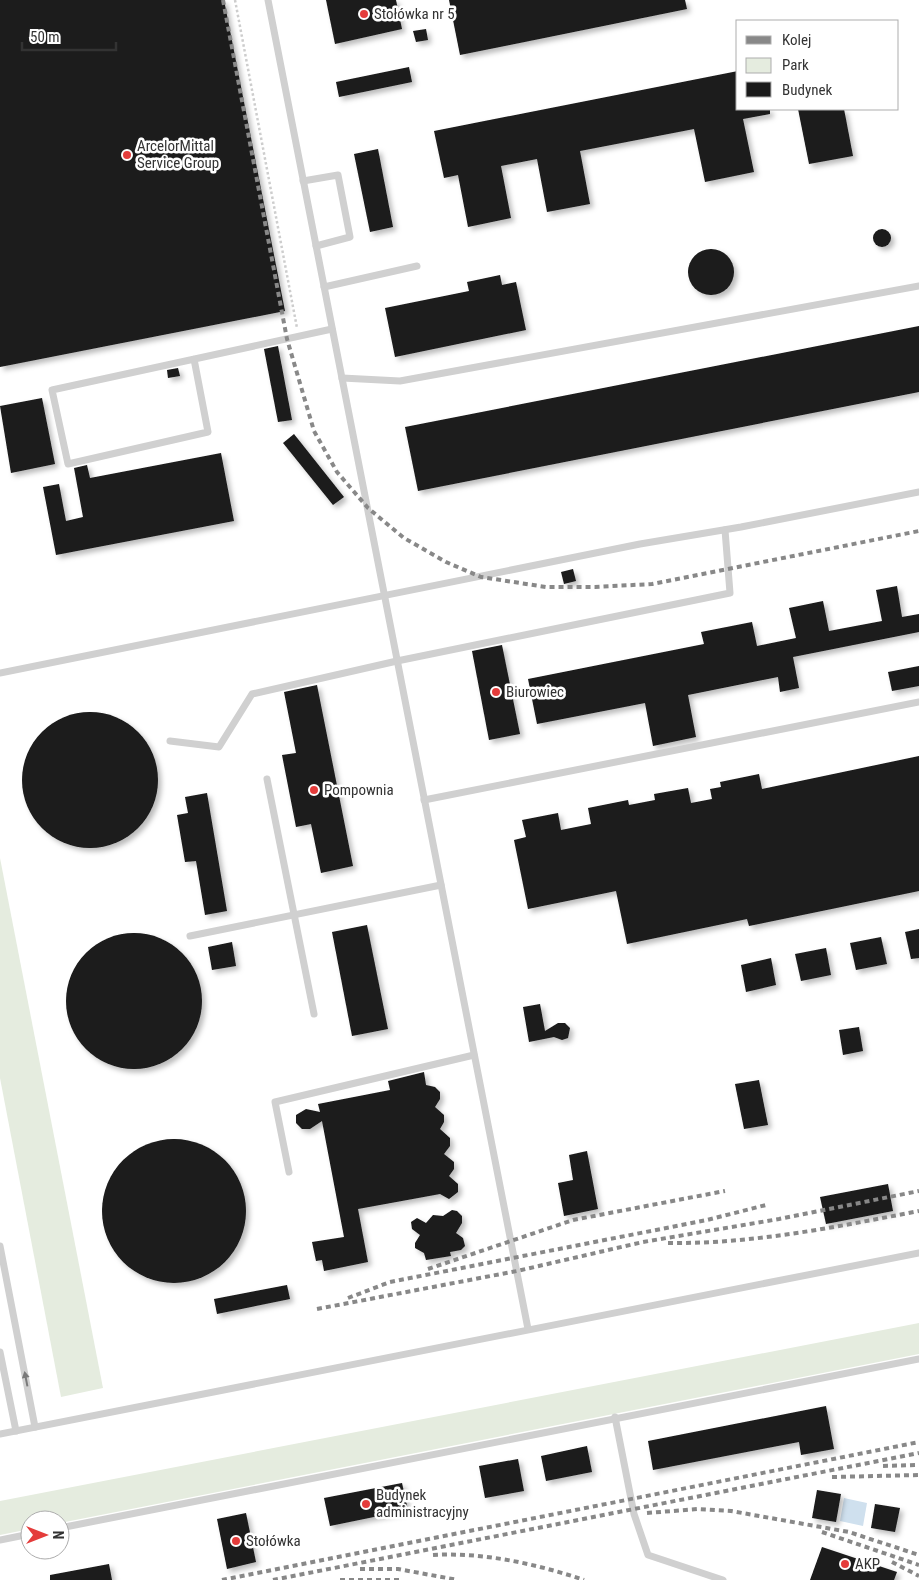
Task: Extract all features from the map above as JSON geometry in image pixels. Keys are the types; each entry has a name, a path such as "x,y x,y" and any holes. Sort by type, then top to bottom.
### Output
{"lane":[{"path":"268,0 528,1329"},
{"path":"303,180 338,175 350,237 316,246"},
{"path":"324,287 417,266"},
{"path":"342,378 400,381 919,286"},
{"path":"194,359 208,432 68,464 52,390 299,336 332,329"},
{"path":"0,673 640,544 725,530 919,492"},
{"path":"170,741 219,746 252,694 397,661 730,593 725,530"},
{"path":"424,800 919,702"},
{"path":"267,779 314,1014"},
{"path":"190,936 441,885"},
{"path":"289,1172 275,1102 474,1056"},
{"path":"0,1246 36,1427"},
{"path":"0,1434 919,1253"},
{"path":"0,1352 16,1431"},
{"path":"70,1526 919,1359"},
{"path":"615,1418 634,1514 648,1555 724,1580"},
{"path":"0,1540 20,1536"}],"path":[{"path":"235,0 299,336"}],"green space":[{"path":"0,858 103,1388 61,1397 0,1078"},
{"path":"919,1323 919,1354 70,1521 70,1510 20,1510 20,1531 0,1535 0,1501"}],"water":[{"path":"844,1498 867,1503 863,1526 840,1521"}],"building":[{"name":"ArcelorMittal Service Group","path":"0,0 224,0 285,311 0,367"},
{"name":"Stołówka nr 5","path":"326,0 396,0 402,29 335,44"},
{"path":"449,0 685,0 687,9 460,55"},
{"path":"426,29 428,40 416,42 413,31"},
{"path":"409,67 412,82 339,97 336,82"},
{"path":"736,71 736,110 770,110 770,114 743,119 754,172 705,182 694,129 580,151 590,204 547,212 537,159 501,166 511,218 468,227 458,175 444,178 434,131"},
{"path":"798,110 844,110 853,156 809,164"},
{"path":"378,149 393,227 370,232 354,154"},
{"path":"882,229 888,232 891,238 888,244 882,247 876,244 873,238 876,232"},
{"path":"716,249 720,250 730,259 733,263 733,281 724,291 716,295 706,295 698,291 689,281 688,267 692,259 702,250"},
{"path":"500,275 502,285 516,282 526,330 395,357 385,308 469,291 467,282"},
{"path":"919,326 919,392 418,491 405,427"},
{"path":"278,346 292,420 278,422 264,349"},
{"path":"178,368 180,376 168,378 167,370"},
{"path":"42,398 55,464 11,473 0,406"},
{"path":"294,434 344,497 333,505 283,443"},
{"path":"221,453 234,521 56,555 43,487 59,484 66,521 83,517 74,468 87,465 90,478"},
{"path":"573,569 576,581 564,584 561,572"},
{"path":"897,586 902,617 919,614 919,632 793,657 799,688 780,692 778,677 688,695 696,737 653,746 645,703 537,724 528,679 704,644 701,632 752,622 757,646 796,638 789,608 823,601 829,631 882,621 876,590"},
{"name":"Biurowiec","path":"502,645 520,734 489,740 472,651"},
{"path":"919,666 919,686 892,691 888,672"},
{"name":"Pompownia","path":"317,685 353,866 321,873 311,824 296,827 282,755 296,753 284,692"},
{"path":"90,712 116,717 128,723 138,732 147,742 153,754 158,780 153,806 147,818 138,828 128,837 116,843 90,848 64,843 52,837 42,828 33,818 27,806 22,780 27,754 33,742 42,732 52,723 64,717"},
{"path":"919,756 919,891 749,926 747,919 627,944 616,891 528,909 514,840 526,837 522,820 558,813 561,830 591,824 588,808 628,800 629,805 655,800 654,794 688,788 691,803 712,799 710,789 721,787 720,782 759,774 762,789"},
{"path":"207,793 227,911 205,915 196,861 185,862 177,815 188,813 185,797"},
{"path":"367,925 388,1029 352,1036 332,932"},
{"path":"919,929 919,958 911,959 905,932"},
{"path":"134,933 160,938 172,944 182,953 191,963 197,975 202,1001 197,1027 191,1039 182,1049 172,1058 160,1064 134,1069 108,1064 96,1058 86,1049 77,1039 71,1027 66,1001 71,975 77,963 86,953 96,944 108,938"},
{"path":"881,937 887,964 856,970 850,943"},
{"path":"232,942 236,966 212,970 208,947"},
{"path":"826,948 831,975 801,981 795,954"},
{"path":"771,958 776,985 746,992 741,965"},
{"path":"540,1004 545,1031 558,1023 565,1023 570,1028 568,1038 562,1040 554,1037 529,1042 523,1007"},
{"path":"859,1027 863,1051 843,1055 839,1030"},
{"path":"424,1072 426,1085 435,1087 440,1092 440,1099 435,1107 444,1115 444,1122 440,1129 450,1138 450,1146 444,1154 454,1162 454,1169 449,1176 458,1184 458,1192 449,1199 440,1194 358,1209 368,1262 324,1271 322,1260 316,1261 312,1242 344,1237 322,1121 310,1129 302,1129 296,1123 296,1115 306,1109 320,1112 318,1104 390,1090 388,1081"},
{"path":"759,1080 768,1125 744,1129 735,1084"},
{"path":"174,1139 201,1145 225,1160 240,1184 246,1211 240,1238 225,1262 201,1277 174,1283 147,1277 123,1262 108,1238 102,1211 108,1184 123,1160 147,1145"},
{"path":"587,1151 598,1209 564,1216 558,1183 573,1180 569,1155"},
{"path":"888,1184 893,1211 826,1224 820,1197"},
{"path":"452,1210 457,1211 462,1216 462,1223 456,1233 463,1238 465,1246 461,1250 450,1252 451,1256 426,1260 424,1253 415,1248 415,1243 420,1235 412,1229 411,1222 417,1218 426,1223 433,1215 443,1216"},
{"path":"287,1285 290,1299 217,1314 214,1299"},
{"path":"826,1406 834,1449 801,1455 799,1442 653,1470 648,1441"},
{"path":"587,1446 592,1472 546,1481 541,1456"},
{"path":"518,1459 524,1491 485,1498 479,1466"},
{"name":"Budynek administracyjny","path":"402,1483 408,1510 330,1526 324,1498"},
{"path":"817,1490 841,1494 836,1522 812,1518"},
{"path":"875,1504 900,1508 895,1532 871,1528"},
{"name":"Stołówka","path":"246,1513 256,1562 227,1569 217,1519"},
{"name":"AKP","path":"822,1547 897,1572 894,1580 810,1580"},
{"path":"109,1564 112,1580 50,1580 50,1575"}],"railway":[{"path":"223,0 287,339 314,431 337,472 368,508 404,538 446,562 481,577 546,587 595,587 652,584 919,531"},
{"path":"428,1269 573,1220 725,1191"},
{"path":"317,1309 517,1271 643,1242 779,1219 919,1191"},
{"path":"348,1298 390,1282 707,1220 766,1205"},
{"path":"668,1243 700,1243 763,1238 919,1211"},
{"path":"222,1580 919,1442"},
{"path":"273,1580 919,1453"},
{"path":"883,1466 919,1465"},
{"path":"832,1477 919,1475"},
{"path":"647,1513 698,1509 731,1511 849,1532 919,1555"},
{"path":"822,1532 919,1565"},
{"path":"433,1555 471,1555 510,1560 584,1580"},
{"path":"892,1562 919,1576"},
{"path":"360,1569 398,1569 458,1580"},
{"path":"340,1580 399,1580"}],"place":[{"name":"Stołówka nr 5","path":"364,14"},
{"name":"ArcelorMittal Service Group","path":"127,155"},
{"name":"Biurowiec","path":"496,692"},
{"name":"Pompownia","path":"314,790"},
{"name":"Budynek administracyjny","path":"366,1504"},
{"name":"Stołówka","path":"236,1541"},
{"name":"AKP","path":"845,1564"}]}
